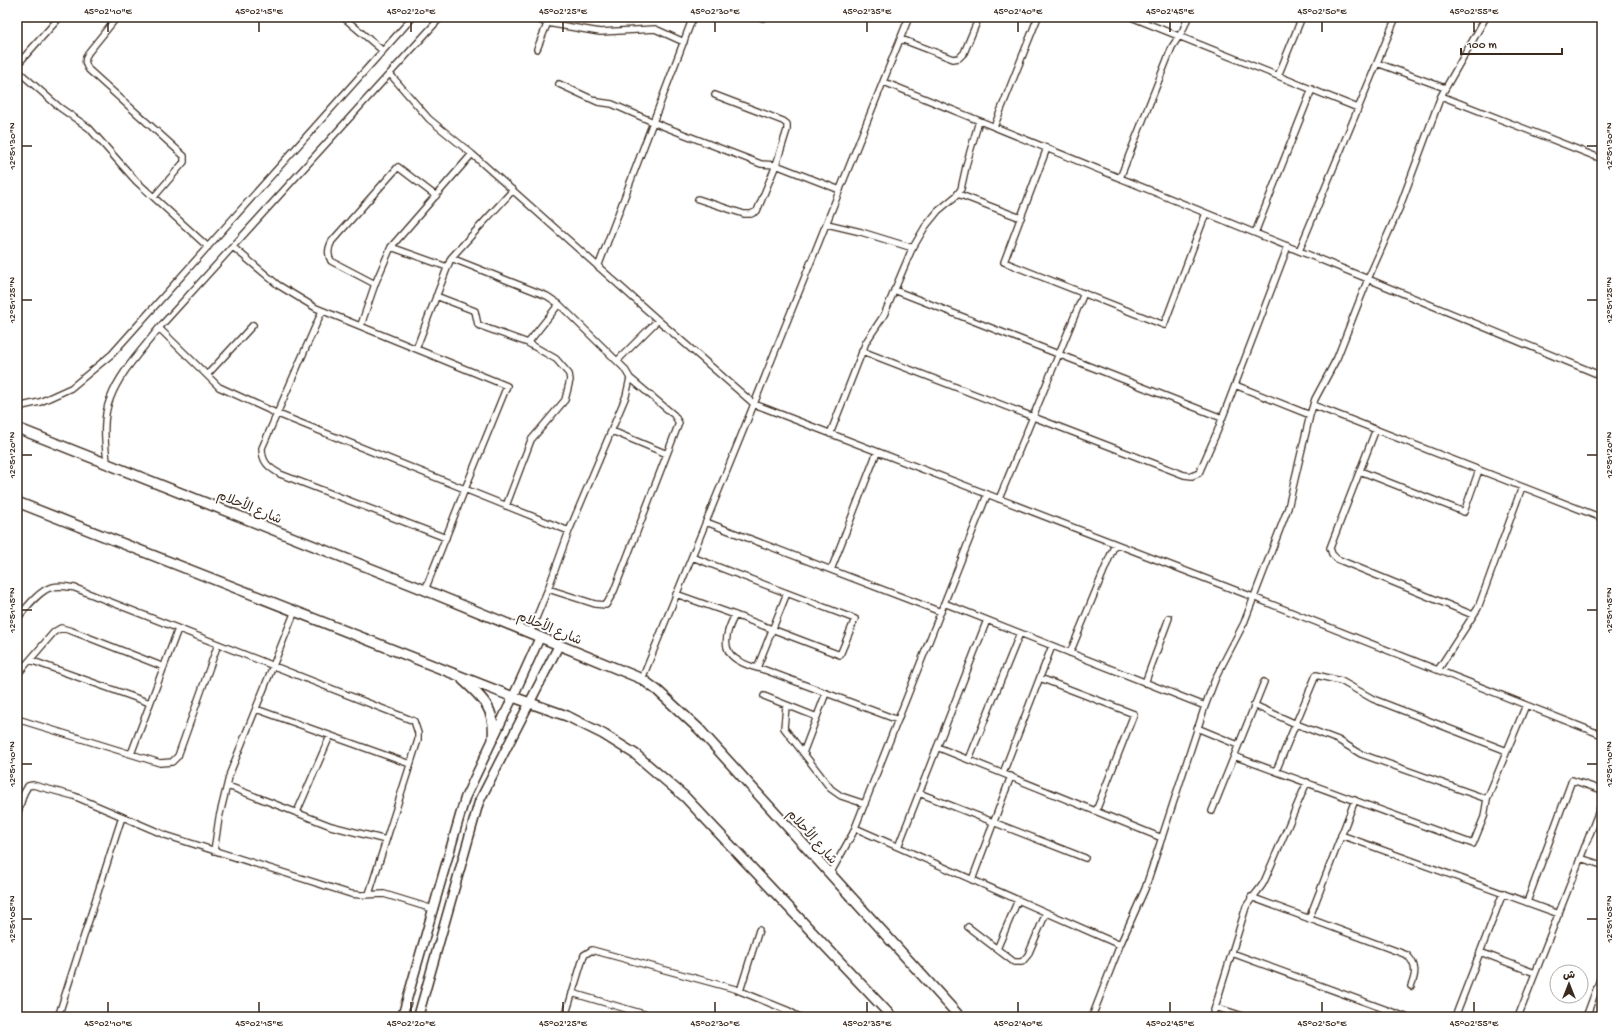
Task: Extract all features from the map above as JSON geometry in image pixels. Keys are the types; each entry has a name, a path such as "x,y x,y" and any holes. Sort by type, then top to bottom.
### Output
{"main road":[{"name":"شارع الأحلام","path":"17,428 107,462 642,679 658,691 699,729 960,1017"},
{"path":"17,502 528,703 567,716 603,734 635,754 679,792 892,1017"},
{"path":"402,1017 465,798 540,637"},
{"path":"418,1017 479,802 528,703 559,645"},
{"path":"457,675 481,696 487,704 493,720 494,738"},
{"path":"449,856 462,860"}],"street":[{"path":"17,65 60,17"},
{"path":"118,17 85,57 85,64 184,156 184,162 154,197"},
{"path":"343,17 382,51"},
{"path":"17,407 40,402 71,388 112,354 413,17"},
{"path":"107,462 105,428 109,400 118,382 159,328 441,17"},
{"path":"531,17 547,23 600,32 655,29 684,42"},
{"path":"537,49 550,17"},
{"path":"598,267 693,17"},
{"path":"642,679 827,224 909,17"},
{"path":"901,39 953,59 959,58 964,53 979,17"},
{"path":"994,127 1038,17"},
{"path":"1131,17 1358,108"},
{"path":"1120,178 1172,47 1183,30 1188,17"},
{"path":"1278,76 1302,17"},
{"path":"1299,251 1396,17"},
{"path":"1092,1017 1120,945 1145,889 1197,728 1216,677 1244,623 1288,508 1313,404 1337,358 1368,279 1399,209 1441,96 1486,17"},
{"path":"1377,64 1445,88"},
{"path":"17,70 59,107 89,128 136,181 208,247"},
{"path":"390,74 429,119 472,154 754,404 1253,597 1602,735"},
{"path":"884,82 1288,246 1602,376"},
{"path":"559,84 598,102 612,104 761,164 776,165 840,190"},
{"path":"1256,233 1312,89"},
{"path":"698,199 744,214 751,214 757,211 776,165 787,130 787,124 783,121 715,94"},
{"path":"1441,96 1602,159"},
{"path":"830,434 866,342 884,315 913,248 925,227 938,212 958,194 961,189 979,121"},
{"path":"1047,148 1004,262 1164,325 1206,213"},
{"path":"361,325 375,284 391,247 472,154"},
{"path":"375,284 329,257 328,249 332,241 398,167 436,196"},
{"path":"416,349 451,258 513,190"},
{"path":"958,194 1021,218"},
{"path":"827,224 861,232 913,248"},
{"path":"862,351 1184,475 1192,476 1198,473 1222,418 1288,246"},
{"path":"233,247 278,285 300,300 507,386 425,590"},
{"path":"391,247 447,267"},
{"path":"451,258 547,296 559,304 624,368 630,378 674,415 679,423 614,591 606,605 595,604 548,589"},
{"path":"894,290 1222,418"},
{"path":"999,499 1084,294"},
{"path":"436,296 474,311 478,325 528,343 556,359 569,374 570,380 565,400 531,440 506,506"},
{"path":"528,343 559,304"},
{"path":"322,310 262,448 262,456 265,463 273,470 446,538"},
{"path":"617,361 658,320"},
{"path":"207,375 253,325"},
{"path":"159,328 219,387 278,414 568,531"},
{"path":"530,633 548,589 568,531 626,396 630,378"},
{"path":"1235,385 1310,415"},
{"path":"1313,404 1602,518"},
{"path":"1376,429 1330,548 1332,554 1337,560 1473,615"},
{"path":"612,431 667,454"},
{"path":"831,570 877,452"},
{"path":"1360,471 1464,512 1479,470"},
{"path":"1438,670 1478,608 1522,487"},
{"path":"830,874 855,828 865,804 988,494"},
{"path":"706,522 941,612"},
{"path":"1070,653 1115,544"},
{"path":"676,594 735,614 840,655 855,619 692,557"},
{"path":"17,619 45,590 51,587 62,586 75,588 414,721 418,733 418,740 369,894"},
{"path":"757,668 787,593"},
{"path":"944,603 1205,706"},
{"path":"214,851 219,818 230,773 295,611"},
{"path":"735,614 728,628 726,640 728,650 737,661 746,666 757,668 898,720"},
{"path":"1145,683 1169,618"},
{"path":"898,847 987,620"},
{"path":"17,675 54,632 61,628 164,667"},
{"path":"131,754 178,629"},
{"path":"969,759 1020,633"},
{"path":"17,718 160,763 172,762 178,756 218,644"},
{"path":"1003,773 1052,646"},
{"path":"30,660 150,703"},
{"path":"1276,771 1316,675 1341,681 1373,699 1507,751"},
{"path":"1040,678 1134,714 1096,811"},
{"path":"1212,811 1264,682"},
{"path":"803,753 826,693"},
{"path":"764,696 817,717"},
{"path":"1254,705 1296,724 1338,740 1361,754 1487,799"},
{"path":"1234,756 1473,844 1484,817 1487,799 1526,705"},
{"path":"786,706 784,728 831,789 841,796 865,804"},
{"path":"256,709 410,764"},
{"path":"1197,728 1238,745"},
{"path":"296,812 330,736"},
{"path":"937,746 1162,838"},
{"path":"972,880 1011,776"},
{"path":"1527,902 1572,780 1602,790"},
{"path":"1212,1017 1246,908 1251,898 1264,882 1307,782"},
{"path":"17,815 24,793 28,786 33,785 74,796 165,835 351,894 384,894 433,909"},
{"path":"228,786 331,826 386,840"},
{"path":"919,793 1085,858"},
{"path":"1309,919 1355,800"},
{"path":"1518,1017 1602,803"},
{"path":"58,1017 122,817"},
{"path":"855,828 1120,945"},
{"path":"1341,835 1559,914"},
{"path":"1580,858 1602,865"},
{"path":"1455,1017 1503,893"},
{"path":"1251,898 1407,955 1412,960 1415,968 1415,976 1411,986"},
{"path":"997,949 1018,900"},
{"path":"968,927 1014,962 1022,962 1028,956 1046,913"},
{"path":"740,991 758,930"},
{"path":"565,1017 584,955 592,950 740,991 789,1011 799,1017"},
{"path":"1480,952 1535,973"},
{"path":"1232,953 1406,1017"},
{"path":"1586,1017 1602,974"},
{"path":"572,993 654,1017"},
{"path":"1215,1007 1246,1017"}]}
